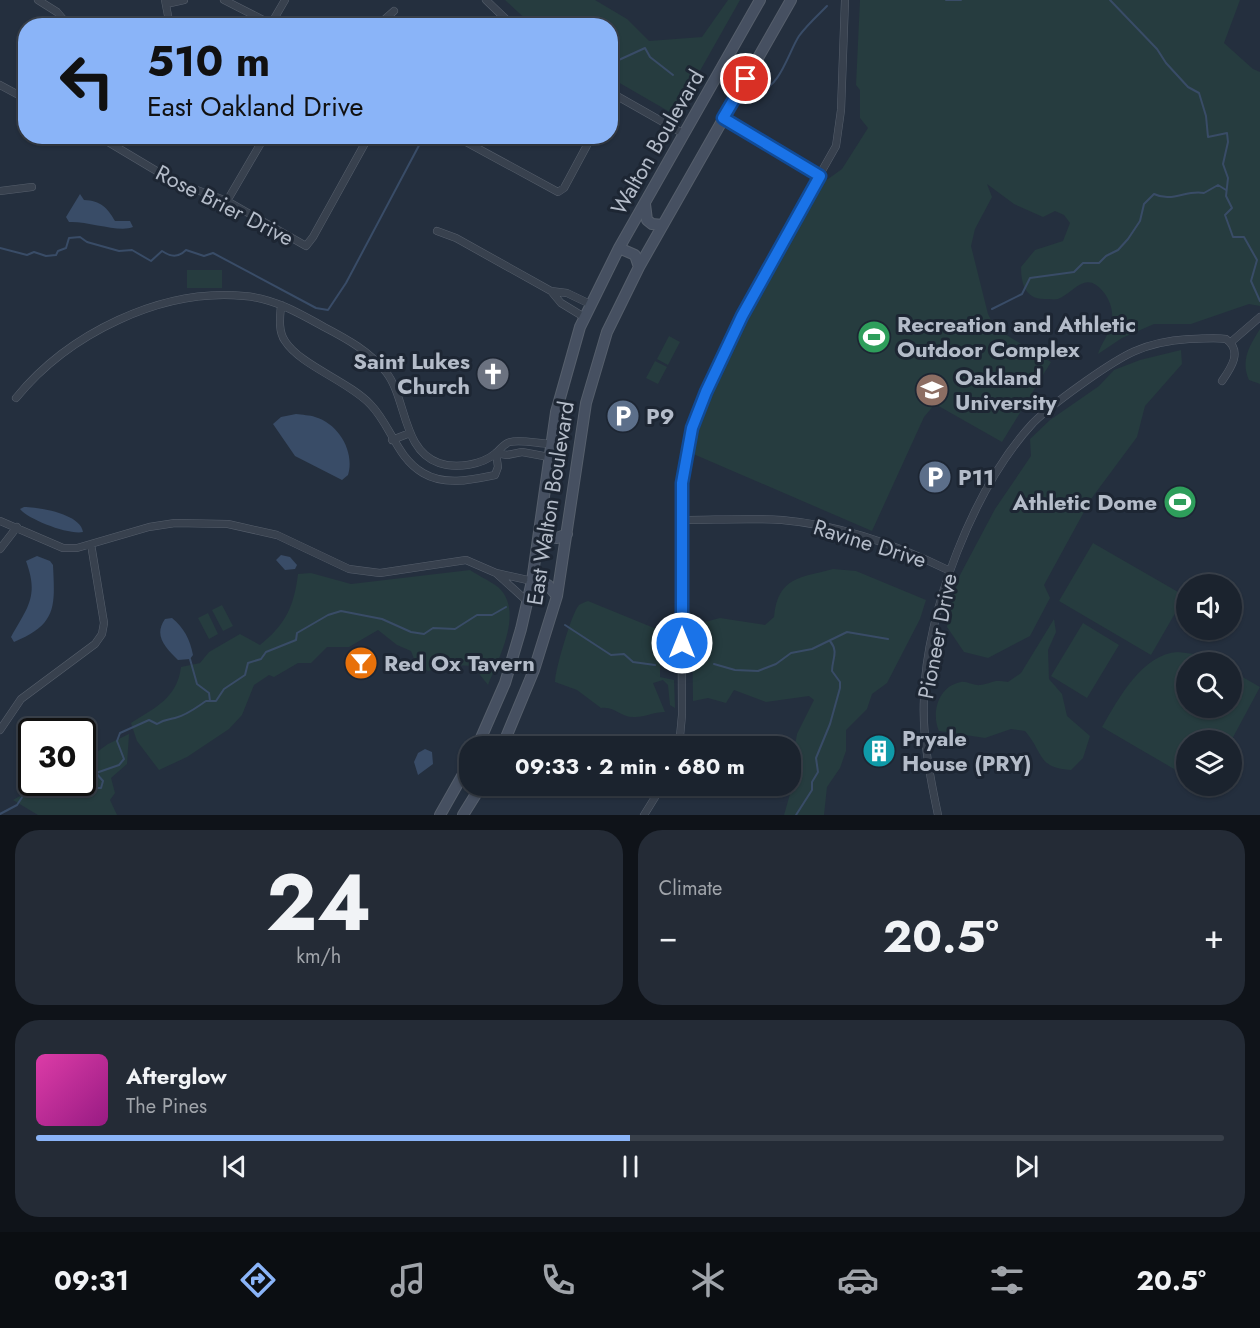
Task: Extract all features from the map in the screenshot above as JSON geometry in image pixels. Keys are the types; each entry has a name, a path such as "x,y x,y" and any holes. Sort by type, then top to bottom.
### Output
{"main road":[{"name":"Walton Boulevard","path":"590,304 760,0"},
{"name":"Walton Boulevard","path":"622,298 791,0"},
{"path":"645,204 645,216 649,222 663,225"},
{"path":"620,248 635,255 639,267"},
{"name":"East Walton Boulevard","path":"507,736 530,680 557,596 589,389 602,344 622,298"},
{"name":"East Walton Boulevard","path":"482,736 505,683 528,602 551,444 564,376 590,304"},
{"path":"540,526 550,537 561,537 567,534"},
{"path":"532,581 548,585 557,596"},
{"path":"440,815 459,781"},
{"path":"463,815 475,796"}],"street":[{"path":"38,0 62,18"},
{"path":"169,18 166,2 184,0"},
{"path":"224,0 259,18"},
{"path":"276,18 285,0"},
{"path":"486,0 505,18"},
{"path":"681,736 684,463 700,405 763,277 832,155 840,125 845,0"},
{"path":"386,18 394,11"},
{"path":"0,85 18,95"},
{"path":"618,96 684,134"},
{"path":"723,118 820,176"},
{"name":"Rose Brier Drive","path":"112,144 188,188 227,201 306,246 365,144"},
{"path":"227,201 260,144"},
{"path":"470,144 558,192 564,188 588,144"},
{"path":"0,191 32,187"},
{"path":"437,231 456,238 551,291 561,303 584,317"},
{"path":"551,291 567,293 590,304"},
{"path":"16,398 52,360 93,332 114,322 204,296 245,296 280,305 342,336 373,357 387,373 397,391 410,433 418,447 438,463 466,465 496,453 510,442 551,444"},
{"path":"280,305 279,322 284,341 297,354 354,389 372,405 392,440 404,456 423,473 445,481 495,475 498,467 496,453"},
{"path":"1222,381 1235,357 1231,342 1260,317"},
{"name":"Pioneer Drive","path":"938,815 924,724 924,690 948,570 992,481 1025,433 1054,405 1126,353 1148,344 1172,340 1219,338 1231,342"},
{"path":"392,440 410,433"},
{"path":"522,452 523,442"},
{"path":"496,453 507,455 522,452 549,457"},
{"name":"Ravine Drive","path":"682,520 761,519 812,524 858,535 948,570"},
{"path":"0,521 63,548 91,544 149,527 175,523 214,522 277,535 349,569 380,573 466,560 496,573 532,581"},
{"path":"0,549 17,527"},
{"path":"0,730 21,699 95,644 102,634 104,623 91,544"},
{"path":"496,573 528,602"},
{"path":"644,815 656,796"}],"green space":[{"path":"505,0 595,0 627,19 649,41 702,37 728,0 740,0 675,115 618,82 618,18 524,18"},
{"path":"860,0 1240,0 1224,43 1253,69 1260,72 1260,306 1249,304 1191,324 1154,324 1122,338 1098,354 1110,328 1112,316 1109,301 1098,286 1086,282 1058,299 1044,299 1032,296 1023,284 1021,267 1035,250 1063,241 1070,223 1064,215 1055,211 1043,217 1014,204 987,184 992,197 975,229 971,246 988,314 995,328 1051,362 1002,442 935,404 924,417 872,531 691,453 711,392 763,286 821,184 842,169 868,128 860,118 860,90 856,85"},
{"path":"187,270 222,270 222,288 187,288"},
{"path":"1260,329 1260,384 1249,380 1246,373 1246,359"},
{"path":"669,336 680,342 668,365 657,359"},
{"path":"1181,350 1182,364 1145,406 1137,437 1091,499 1044,585 1050,598 1030,636 988,658 964,652 947,627 950,607 960,575 995,509 1031,456 1030,439 1050,420 1099,386 1114,370 1140,360"},
{"path":"655,361 667,367 658,384 646,378"},
{"path":"1093,543 1176,591 1176,612 1151,655 1059,601"},
{"path":"833,569 856,571 926,600 920,619 887,683 872,694 867,709 846,730 846,751 840,768 827,787 824,815 784,815 789,796 801,796 801,736 797,736 814,700 809,696 766,702 734,690 726,703 708,698 693,701 692,621 696,619 705,622 720,618 765,625 774,617 780,593 786,586 801,577"},
{"path":"470,570 498,587 506,597 509,609 507,635 488,685 473,666 454,665 428,671 416,664 411,651 397,645 378,630 349,647 327,647 311,663 298,663 274,677 269,675 254,685 242,715 229,729 187,757 159,770 137,741 131,723 164,701 175,687 181,667 200,663 209,652 240,634 260,645 276,630 291,605 298,574 311,573 351,584"},
{"path":"588,601 654,628 660,628 674,621 674,650 660,652 660,677 674,680 675,708 670,705 668,685 663,680 653,683 665,712 635,717 601,708 577,690 555,682 572,618 579,605"},
{"path":"222,605 233,626 223,631 212,610"},
{"path":"208,613 218,634 209,639 198,618"},
{"path":"1054,619 1056,632 1048,650 1049,679 1062,694 1067,716 1090,736 1083,758 1071,770 1060,769 1047,763 1025,731 1011,729 985,738 939,731 936,709 938,701 947,689 961,682 978,685 995,681 1008,682 1021,673"},
{"path":"1083,623 1119,645 1087,698 1051,676"},
{"path":"1176,652 1176,718 1242,718 1242,677 1260,687 1237,730 1176,730 1176,770 1102,727 1133,679 1153,660"},
{"path":"129,734 127,764 111,778 115,793 110,800 117,815 38,815 13,800 20,796 96,796 96,753"}],"water":[{"path":"80,194 84,200 103,206 115,221 130,221 133,227 120,229 69,222 66,217"},
{"path":"296,414 313,416 338,432 347,448 350,466 348,475 342,480 295,456 273,424 281,417"},
{"path":"24,507 49,510 67,516 81,526 83,532 59,529 40,522 20,509"},
{"path":"281,555 290,557 297,565 295,569 285,570 276,560"},
{"path":"37,556 50,561 53,565 53,603 46,621 39,628 14,642 11,637 30,601 32,583 26,561"},
{"path":"172,618 188,639 193,655 190,659 178,660 162,641 160,631 162,625 165,619"},
{"path":"425,749 432,752 433,764 418,775 414,762 418,753"}],"waterway":[{"path":"946,0 961,0"},
{"path":"1110,0 1157,49 1166,63 1188,87 1199,93 1206,116 1208,137 1227,133 1228,142 1223,164 1228,178 1226,196 1232,208 1225,215 1233,237 1244,237 1257,260 1251,281 1260,301"},
{"path":"759,90 772,84 778,77 799,36 827,6"},
{"path":"618,60 645,48 650,57 673,75"},
{"path":"0,248 27,255 34,252 46,256 56,255 58,251 66,248 69,238 80,237 87,242 119,251 132,250 151,261 162,251 174,256 186,250 204,256 213,253 316,308 328,310 346,283 420,144"},
{"path":"992,309 1022,294 1030,278 1074,272 1083,263 1099,263 1106,256 1118,250 1140,221 1144,204 1154,194 1173,197 1204,193 1218,185 1226,190"},
{"path":"96,773 119,765 124,759 117,741 120,733 149,720 157,724 179,717 206,701 216,701 224,689 245,675 248,663 261,659 266,652 296,640 297,633 328,615 341,611 382,619 411,632 424,634 433,628 455,629 477,615 492,615 506,607"},
{"path":"565,625 611,655 624,654 633,662 655,665"},
{"path":"714,664 735,670 758,671 776,664 791,653 812,649 847,632 888,639"},
{"path":"796,815 812,790 812,782 818,772 816,758 830,724 840,688 840,682 832,671 835,652 830,641"},
{"path":"190,659 197,684 209,693 210,701"},
{"path":"96,773 103,781 101,788 96,788"},
{"path":"0,814 17,805 23,796"}],"place":[{"name":"Recreation and Athletic Outdoor Complex","path":"874,337"},
{"name":"Saint Lukes Church","path":"493,374"},
{"name":"Oakland University","path":"932,390"},
{"name":"P9","path":"623,416"},
{"name":"P11","path":"935,477"},
{"name":"Athletic Dome","path":"1180,502"},
{"name":"Red Ox Tavern","path":"361,663"},
{"name":"Pryale House (PRY)","path":"879,751"}],"route":[{"path":"682,643 681,501 684,463 692,428 700,405 742,316 820,176 723,118 746,79"}]}
